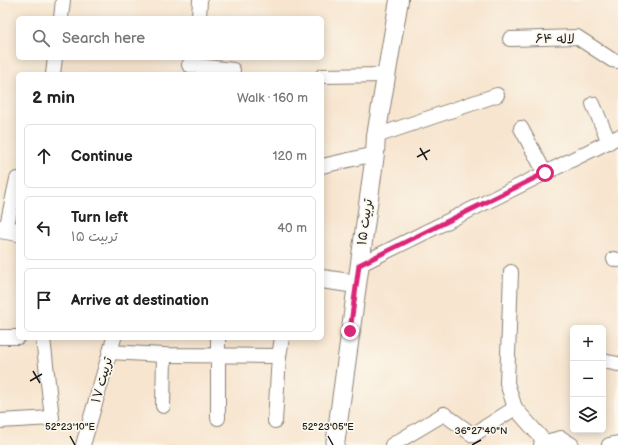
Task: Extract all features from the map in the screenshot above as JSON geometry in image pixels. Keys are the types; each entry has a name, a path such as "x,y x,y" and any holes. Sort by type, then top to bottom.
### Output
{"street":[{"path":"61,16 63,0"},
{"path":"199,16 200,0"},
{"name":"تربیت ۱۵","path":"334,445 375,154 376,136 399,0"},
{"name":"لاله ۶۴","path":"510,40 577,36 612,60 618,61"},
{"path":"53,72 55,60"},
{"path":"189,66 233,70"},
{"path":"324,76 386,75"},
{"path":"376,136 497,95"},
{"path":"359,265 614,139 593,104"},
{"path":"521,128 545,173"},
{"path":"324,166 375,154"},
{"path":"8,230 16,186"},
{"path":"510,272 507,383 515,408 543,444 560,438 572,445"},
{"path":"324,279 356,284"},
{"path":"0,337 16,337"},
{"path":"0,421 52,418 43,340"},
{"name":"تربیت ۱۷","path":"83,445 113,340"},
{"path":"218,340 218,418"},
{"path":"275,421 279,356 282,340"},
{"path":"110,352 164,355 279,356"},
{"path":"163,406 164,355"},
{"path":"606,362 618,364"},
{"path":"392,445 444,414 473,435 515,408"},
{"path":"609,445 618,443"}],"route":[{"path":"350,331 359,265 545,173"}]}
